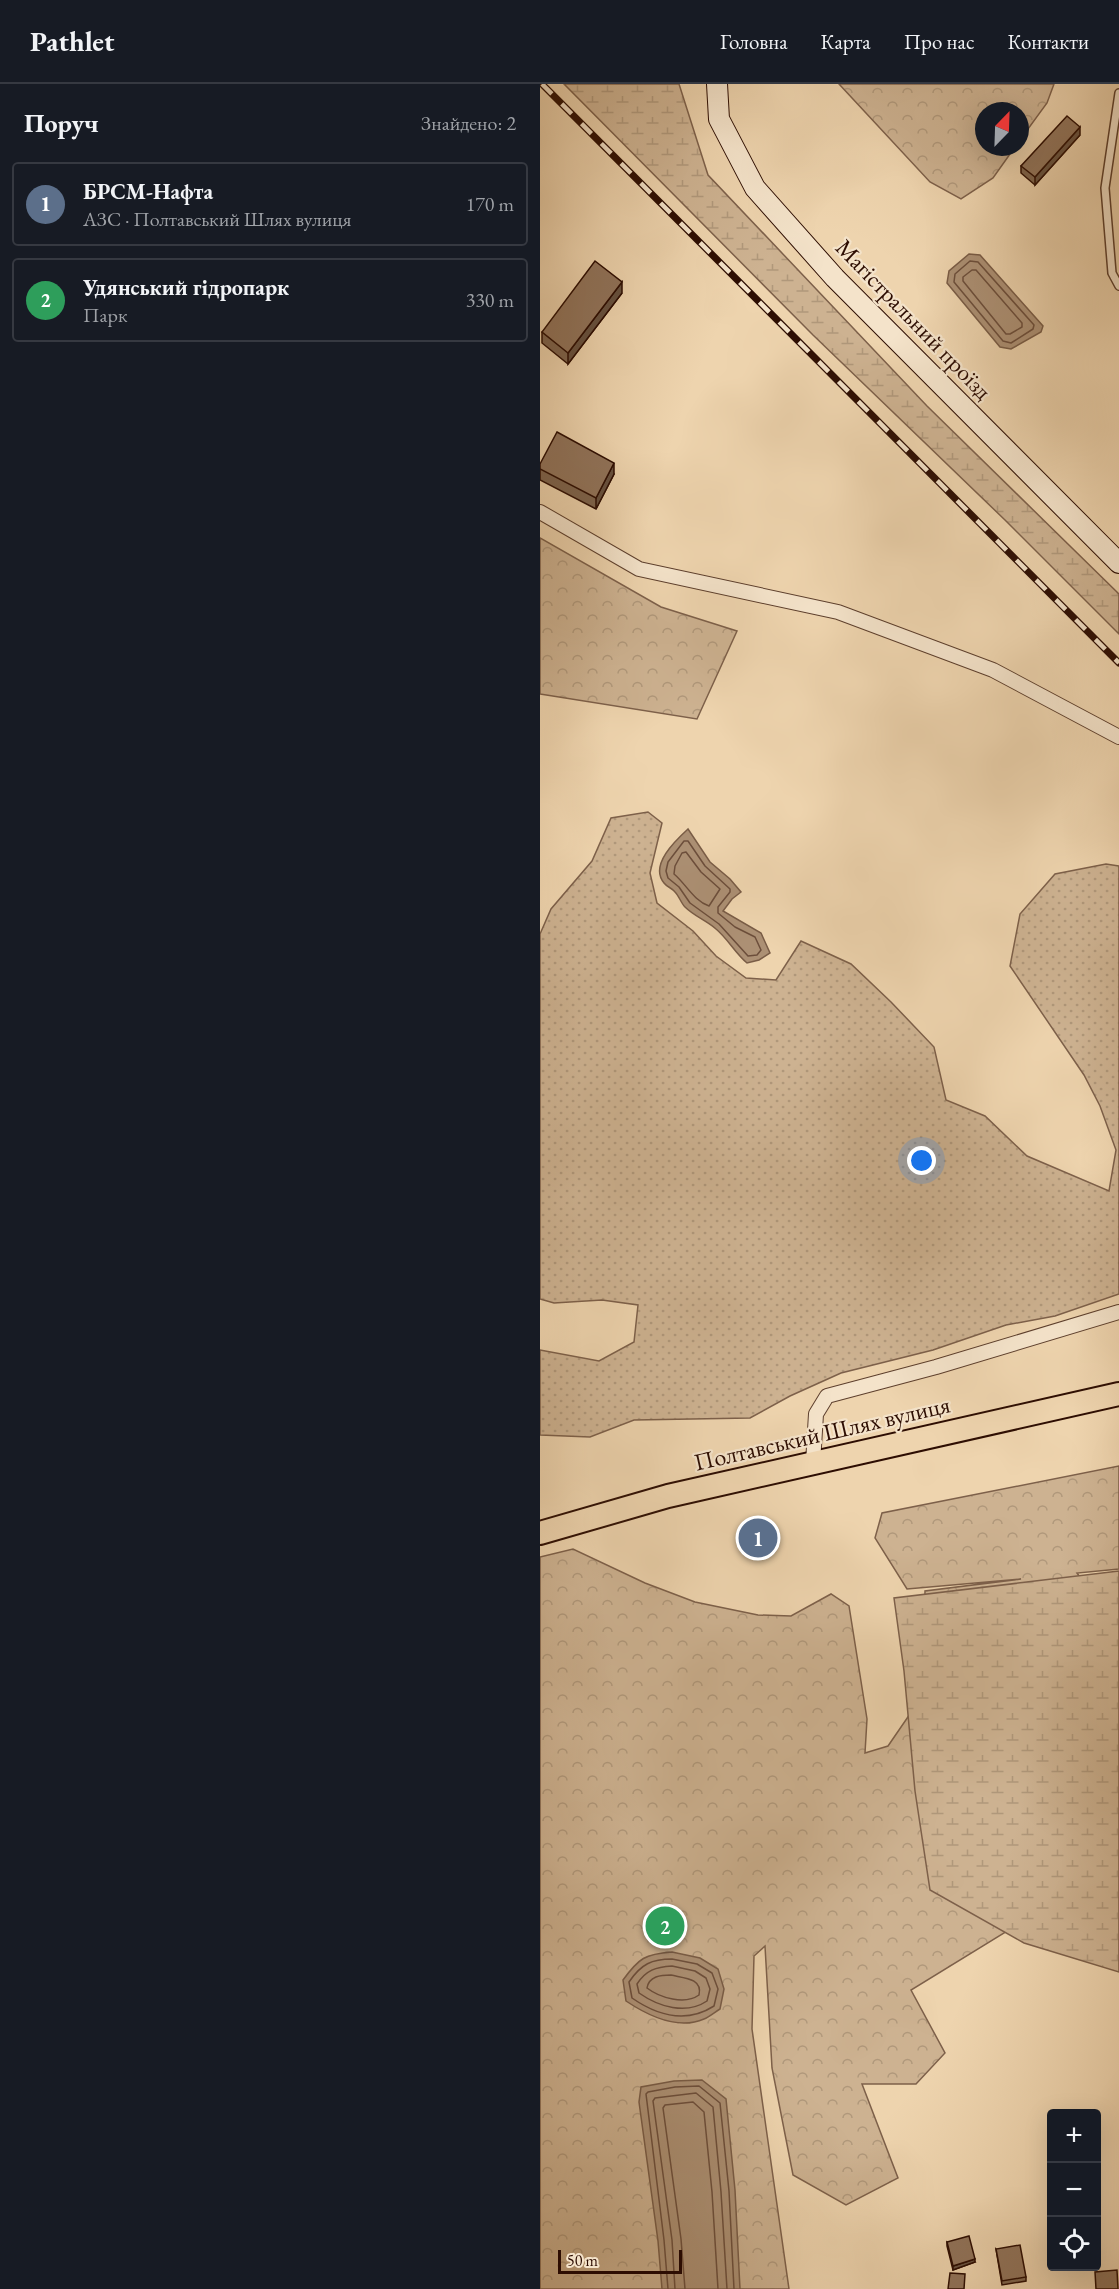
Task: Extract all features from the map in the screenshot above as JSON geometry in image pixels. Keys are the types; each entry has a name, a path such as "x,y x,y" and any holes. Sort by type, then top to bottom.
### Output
{"main road":[{"name":"Магістральний проїзд","path":"717,84 719,119 755,188 835,278 1119,563"},
{"name":"Полтавський Шлях вулиця","path":"540,1533 668,1496 1119,1394"}],"street":[{"path":"540,512 639,569 838,612 982,665 1119,737"},
{"path":"813,1463 816,1414 827,1396 936,1367 1119,1312"}],"lane":[{"path":"1119,93 1105,188 1112,273 1119,286"}],"green space":[{"path":"564,84 679,84 708,175 927,406 1119,594 1119,634 1005,520 813,335"},
{"path":"839,84 1054,84 1047,103 1029,128 1029,102 975,102 975,156 1009,156 993,178 961,199 930,182"},
{"path":"540,538 661,607 737,631 697,719 540,694"},
{"path":"648,812 662,823 650,873 657,903 693,931 716,956 746,978 776,980 801,941 851,964 934,1047 946,1100 985,1116 1027,1156 1109,1191 1116,1150 1100,1106 1084,1075 1010,966 1020,914 1055,874 1106,864 1119,866 1119,1294 1055,1316 1006,1325 933,1350 841,1373 790,1396 750,1418 634,1420 590,1437 540,1435 540,1350 599,1361 634,1342 638,1305 602,1300 554,1303 540,1299 540,934 551,909 592,861 611,818"},
{"path":"1119,1466 1119,1569 1077,1573 1100,1604 1022,1922 911,1990 945,2053 916,2084 862,2084 898,2178 846,2205 793,2175 772,2068 765,1946 754,1956 752,2029 789,2289 540,2289 540,1557 573,1549 645,1583 695,1602 758,1615 791,1616 831,1594 849,1606 867,1719 865,1753 888,1746 923,1695 925,1591 1021,1579 907,1589 875,1538 882,1513"},
{"path":"1119,1571 1119,1972 1024,1943 930,1890 915,1791 904,1671 894,1598"}],"water":[{"path":"969,254 980,255 1043,326 1041,332 1011,349 1000,347 947,283 949,271"},
{"path":"688,829 710,862 741,892 723,911 761,933 770,953 759,960 747,963 720,933 684,905 660,876 662,861 666,853"},
{"path":"672,1952 700,1958 718,1969 724,1989 720,2009 704,2019 683,2023 663,2020 626,2001 623,1980 638,1962 655,1954"},
{"path":"702,2080 726,2099 735,2190 740,2289 662,2289 658,2241 639,2102 641,2087 674,2081"}],"building":[{"path":"1067,116 1080,127 1035,177 1021,166"},
{"path":"595,261 622,282 568,353 542,332"},
{"path":"557,432 614,463 596,498 540,469 540,464"},
{"path":"969,2236 975,2259 953,2266 947,2242"},
{"path":"1020,2245 1026,2277 1002,2281 996,2249"},
{"path":"1117,2270 1118,2289 1096,2289 1095,2272"},
{"path":"950,2273 965,2274 964,2289 948,2289"}],"railway":[{"path":"542,84 1119,663"}],"place":[{"name":"БРСМ-Нафта","path":"758,1538"},
{"name":"Удянський гідропарк","path":"665,1926"}]}
